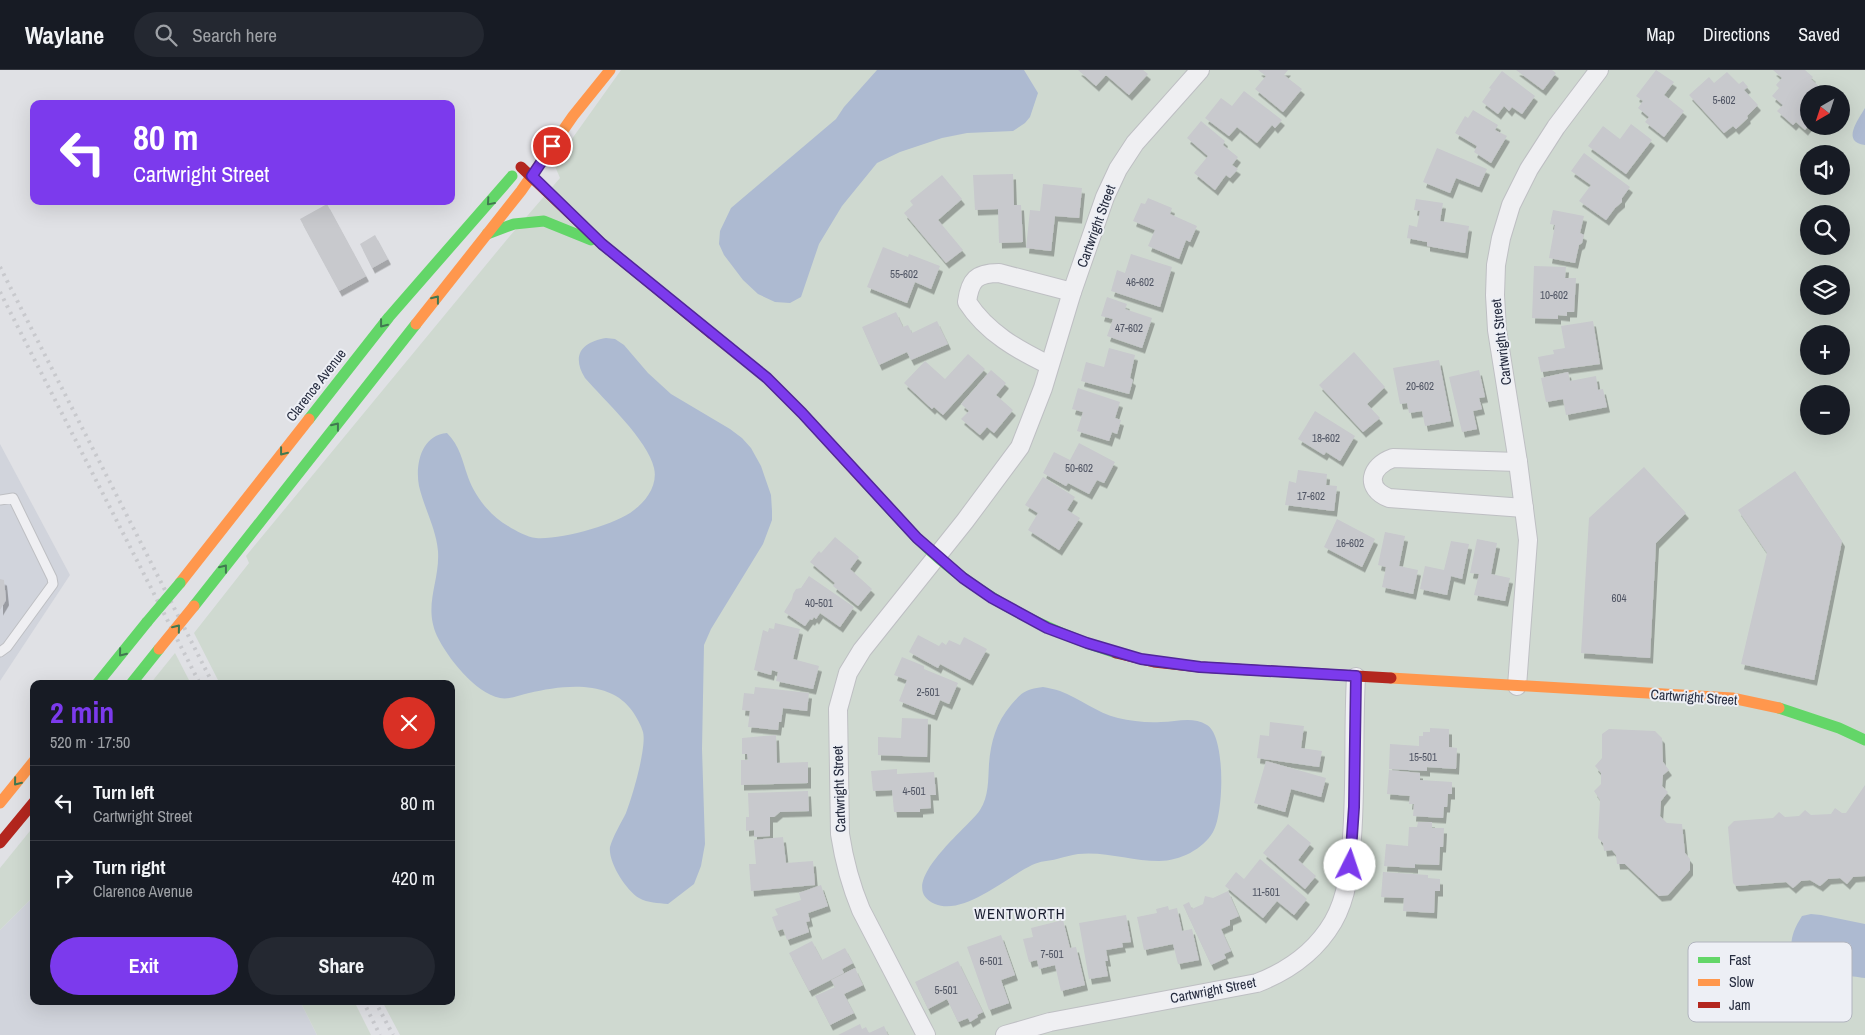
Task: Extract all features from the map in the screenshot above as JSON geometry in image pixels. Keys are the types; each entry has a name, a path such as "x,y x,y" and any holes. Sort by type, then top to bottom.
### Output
{"street":[{"name":"Clarence Avenue","path":"134,680 486,234 525,193 532,176 572,116 610,70"},
{"name":"Cartwright Street","path":"926,1035 861,910 853,891 840,834 837,727 838,709 848,673 862,650 965,521 1020,447 1043,388 1072,292 1105,196 1118,169 1135,143 1200,70"},
{"name":"Cartwright Street","path":"1517,686 1528,540 1497,330 1496,265 1501,238 1511,205 1529,169 1556,127 1599,70"},
{"name":"Clarence Avenue","path":"100,680 180,583 389,317 527,160 572,116"},
{"name":"Cartwright Street","path":"527,160 532,176 602,244 767,378 936,556 992,598 1047,628 1087,643 1141,659 1200,667 1732,698 1788,710 1839,728 1865,740"},
{"path":"508,181 525,193"},
{"name":"Cartwright Street","path":"545,207 602,244"},
{"path":"486,234 514,224 544,221 602,244"},
{"path":"1049,365 1023,353 1005,341 975,315 967,302 969,287 977,277 986,273 999,273 1072,292"},
{"path":"1518,462 1393,458 1383,461 1377,468 1373,477 1374,486 1380,495 1389,498 1524,508"},
{"name":"Cartwright Street","path":"1005,1035 1050,1022 1257,982 1288,969 1313,947 1333,922 1347,888 1354,807 1356,676"},
{"path":"0,803 30,766"},
{"path":"0,843 30,807"}],"lane":[{"path":"0,500 13,498 52,578 52,584 7,646 0,652"}],"shaded area":[{"path":"621,70 1865,70 1865,1035 400,1035 384,1005 455,1005 455,680 218,680 194,633 249,563 246,556 509,237 560,178 554,164"},
{"path":"0,444 70,575 0,681"},
{"path":"175,653 189,680 153,680"},
{"path":"30,831 30,900 0,930 0,868"},
{"path":"30,900 30,1005 302,1005 317,1035 0,1035 0,930"},
{"path":"302,1005 356,1005 371,1035 317,1035"}],"water":[{"path":"877,70 1024,70 1038,93 1030,117 1013,131 967,133 942,138 900,152 877,163 842,206 819,244 801,297 790,303 775,302 758,294 743,280 724,255 719,244 720,231 731,208 836,119 844,107"},
{"path":"1865,108 1865,145 1854,140 1853,130"},
{"path":"606,338 615,339 624,345 648,373 671,394 742,438 751,448 761,466 771,495 772,520 763,544 711,629 704,645 702,749 705,844 701,866 694,884 668,904 646,901 634,894 619,875 610,853 611,843 632,796 644,739 639,722 624,701 599,689 586,687 556,688 507,698 491,695 472,682 455,664 437,636 433,625 432,604 438,551 435,534 418,478 419,461 422,452 431,439 447,433 455,443 471,484 489,511 518,532 536,538 559,537 601,526 626,516 647,497 653,486 655,474 650,457 635,433 585,378 579,363 579,356 585,346"},
{"path":"1043,687 1060,691 1103,713 1118,718 1150,722 1190,720 1207,725 1213,732 1218,744 1221,776 1217,823 1213,832 1197,849 1175,859 1149,861 1088,853 1075,854 1032,865 985,894 959,905 946,906 935,904 924,895 922,884 938,856 983,805 988,788 991,748 998,726 1006,712 1021,694 1028,690"},
{"path":"1811,914 1821,915 1865,924 1865,978 1852,976 1852,942 1792,942 1793,934 1802,916"}],"building":[{"path":"1078,70 1143,70 1148,74 1129,95 1106,75 1096,86"},
{"path":"1258,70 1288,70 1284,75 1302,89 1283,112 1255,89 1266,76"},
{"path":"1516,70 1552,70 1556,73 1543,90"},
{"path":"1656,70 1674,82 1664,95 1684,111 1664,137 1645,122 1649,117 1638,108 1643,101 1636,96"},
{"path":"1773,70 1805,70 1813,77 1811,79 1818,85 1800,85 1800,126 1796,122 1793,125 1777,111 1783,105 1772,96 1779,88 1776,85 1782,78"},
{"path":"1502,71 1535,96 1522,114 1512,107 1509,111 1504,106 1498,114 1482,102 1491,89 1489,88"},
{"path":"1727,72 1739,84 1743,81 1748,87 1744,90 1758,105 1736,129 1733,126 1724,133 1689,95 1709,77 1714,83"},
{"path":"1244,91 1282,120 1275,128 1272,125 1257,143 1237,127 1229,136 1205,118 1221,98 1232,106"},
{"path":"1473,110 1498,125 1495,130 1507,136 1491,163 1474,152 1477,146 1455,133 1465,116 1468,118"},
{"path":"1201,121 1225,141 1223,145 1238,157 1232,165 1238,169 1230,178 1226,175 1215,190 1194,173 1208,156 1187,138"},
{"path":"1631,124 1652,140 1626,174 1588,146 1603,126 1620,139"},
{"path":"1437,148 1487,169 1479,187 1456,178 1450,193 1423,182"},
{"path":"1584,153 1630,187 1622,198 1622,202 1606,220 1579,201 1591,185 1571,171"},
{"path":"1013,174 1014,205 1021,205 1023,242 999,243 998,209 975,210 973,175"},
{"path":"942,175 962,199 938,220 963,250 946,263 904,213 913,205 910,201"},
{"path":"1043,184 1082,188 1079,218 1055,216 1051,251 1026,248 1030,210 1040,211"},
{"path":"1148,198 1172,208 1170,214 1197,226 1190,242 1186,240 1179,259 1148,246 1155,230 1133,221 1141,203 1145,204"},
{"path":"1416,199 1443,203 1440,221 1469,226 1465,253 1427,246 1427,242 1407,238 1409,225 1417,227 1420,211 1414,210"},
{"path":"328,205 366,276 339,291 300,219"},
{"path":"1553,210 1584,216 1580,233 1584,235 1582,243 1579,245 1575,263 1549,258 1555,225 1550,224"},
{"path":"375,235 388,259 372,268 360,244"},
{"path":"883,247 908,257 909,254 940,266 931,289 915,282 907,303 867,287"},
{"path":"1131,254 1172,267 1160,307 1111,291 1117,270 1125,273"},
{"path":"1534,266 1566,267 1565,278 1576,278 1574,312 1567,312 1567,316 1558,315 1558,319 1532,318"},
{"path":"1107,297 1127,304 1125,309 1152,318 1142,348 1107,336 1113,319 1101,316"},
{"path":"896,312 903,327 908,325 912,333 937,321 948,344 911,360 907,352 879,365 862,327"},
{"path":"1593,321 1600,364 1541,372 1538,357 1554,354 1553,350 1565,348 1561,326"},
{"path":"1109,348 1135,355 1130,378 1133,380 1129,394 1081,381 1086,362 1104,367"},
{"path":"1354,352 1385,387 1367,404 1380,418 1363,432 1319,385"},
{"path":"968,354 985,369 943,415 934,407 932,409 904,383 925,361 945,379"},
{"path":"1439,360 1451,421 1425,426 1422,411 1409,413 1407,403 1400,404 1393,368"},
{"path":"991,370 1006,383 996,395 1013,410 994,433 987,427 980,435 961,419 969,411 961,404"},
{"path":"1479,370 1485,397 1479,398 1482,409 1473,411 1477,429 1462,432 1449,377"},
{"path":"1568,372 1570,381 1596,376 1598,390 1603,389 1607,407 1566,415 1563,399 1546,402 1541,378"},
{"path":"1078,388 1120,402 1115,418 1121,420 1117,434 1112,432 1109,441 1077,431 1083,412 1072,409"},
{"path":"1315,411 1355,436 1340,461 1326,452 1324,455 1298,439"},
{"path":"1079,443 1115,462 1104,483 1097,480 1089,494 1068,483 1066,486 1043,473 1054,452 1070,460"},
{"path":"1644,467 1686,513 1656,543 1650,658 1581,653 1589,518"},
{"path":"1298,470 1327,474 1326,485 1337,486 1334,511 1285,505 1289,481 1296,483"},
{"path":"1795,471 1842,541 1814,680 1741,664 1767,553 1738,510"},
{"path":"1043,477 1075,497 1067,510 1080,518 1059,550 1028,530 1038,513 1025,505"},
{"path":"1337,519 1375,539 1362,567 1324,547"},
{"path":"1385,532 1405,536 1399,566 1418,570 1413,594 1382,587 1386,567 1378,565"},
{"path":"835,537 859,557 850,569 872,589 858,606 833,586 835,583 810,562"},
{"path":"1477,539 1497,543 1491,574 1510,578 1505,601 1474,595 1479,574 1470,573"},
{"path":"1451,541 1469,544 1462,579 1451,576 1447,595 1420,589 1425,566 1444,570"},
{"path":"809,576 854,607 840,627 820,613 816,619 814,617 812,620 810,619 805,626 784,612 796,589 801,588"},
{"path":"0,579 4,580 6,600 0,610"},
{"path":"775,623 800,629 793,659 819,666 813,689 776,681 778,672 772,670 771,675 754,670 763,630 768,632 769,628 774,629"},
{"path":"918,635 939,646 942,642 946,645 949,640 960,645 964,637 987,649 970,680 940,664 938,668 909,652"},
{"path":"902,657 924,666 924,669 958,683 949,704 940,700 934,715 899,701 907,680 894,675"},
{"path":"755,687 809,693 807,711 783,708 778,730 748,727 750,711 742,710 744,693 754,694"},
{"path":"902,718 928,719 927,757 878,755 878,737 901,738"},
{"path":"1270,722 1304,726 1301,748 1322,751 1319,767 1257,758 1260,735 1269,736"},
{"path":"1430,728 1449,729 1449,747 1457,748 1456,769 1427,767 1427,771 1389,769 1390,744 1419,746 1419,736 1423,736 1423,732 1430,732"},
{"path":"1609,729 1655,731 1662,738 1663,762 1669,770 1663,775 1662,786 1668,792 1661,801 1660,816 1667,823 1682,824 1685,853 1690,859 1690,870 1668,895 1659,896 1625,864 1617,864 1616,855 1612,850 1604,851 1603,843 1598,838 1600,800 1594,791 1601,784 1601,773 1595,766 1602,758 1602,734"},
{"path":"776,735 777,763 808,762 808,783 741,785 741,760 748,760 747,754 742,754 742,738"},
{"path":"1266,761 1326,778 1321,797 1291,789 1285,812 1254,803"},
{"path":"897,769 897,774 934,772 936,795 930,795 931,808 920,809 920,812 894,812 892,790 873,791 871,771"},
{"path":"1389,770 1420,773 1420,780 1452,782 1452,794 1448,794 1447,807 1444,807 1443,818 1413,816 1414,804 1409,804 1410,796 1387,794"},
{"path":"1865,785 1865,876 1853,877 1847,884 1840,878 1828,879 1820,886 1810,880 1801,881 1793,888 1786,882 1736,886 1733,883 1728,827 1734,821 1773,818 1779,812 1785,817 1799,816 1805,810 1811,815 1831,814 1835,808 1842,813 1846,813"},
{"path":"808,791 809,811 780,812 774,817 770,817 770,836 754,837 754,830 746,831 746,817 749,817 748,793"},
{"path":"1418,822 1432,822 1432,828 1444,828 1443,847 1440,847 1439,865 1415,864 1415,868 1384,866 1386,844 1408,846 1409,827 1417,827"},
{"path":"1288,824 1311,843 1298,860 1316,876 1305,889 1263,853"},
{"path":"783,837 786,863 813,861 815,885 751,891 749,864 756,864 754,840"},
{"path":"1260,859 1307,899 1294,915 1277,901 1263,918 1225,886 1236,872 1244,879"},
{"path":"1383,872 1428,875 1428,878 1440,879 1440,891 1435,891 1434,913 1403,911 1404,898 1381,897"},
{"path":"821,885 828,906 808,913 810,921 806,922 809,932 787,940 783,929 777,931 772,917 778,915 775,909 801,900 799,893"},
{"path":"1228,891 1239,916 1230,920 1230,925 1221,929 1231,951 1224,954 1226,958 1211,965 1183,905 1189,902 1192,909 1203,904 1205,896 1213,898"},
{"path":"1168,906 1169,910 1177,908 1182,931 1192,929 1199,960 1178,964 1173,944 1144,950 1137,917 1157,913 1156,909"},
{"path":"1126,915 1131,942 1122,943 1123,947 1106,950 1108,961 1105,961 1108,976 1089,979 1079,923"},
{"path":"1063,920 1070,948 1076,947 1085,985 1061,991 1055,965 1039,969 1037,960 1029,962 1023,939 1033,937 1031,928"},
{"path":"1001,935 1015,975 1001,980 1009,1003 989,1010 967,947"},
{"path":"812,941 822,960 845,948 853,963 842,969 844,973 809,991 789,953"},
{"path":"958,961 983,1012 970,1022 968,1018 958,1022 947,999 928,1009 915,982"},
{"path":"855,968 863,985 844,994 854,1013 830,1025 815,996 835,987 831,980"},
{"path":"860,1024 862,1029 866,1027 869,1033 884,1026 888,1035 838,1035"}],"railway":[{"path":"0,267 211,680"},
{"path":"0,292 198,680"},
{"path":"365,1005 380,1035"},
{"path":"377,1005 393,1035"}],"traffic: fast":[{"path":"309,419 389,317 512,176"},
{"path":"487,234 514,224 544,221 591,240"},
{"path":"194,606 416,324"},
{"path":"865,482 910,531 939,558 985,593 1035,621 1088,644 1116,653"},
{"path":"147,622 180,583"},
{"path":"100,680 147,622"},
{"path":"134,680 159,649"},
{"path":"1779,708 1839,728 1865,740"}],"traffic: slow":[{"path":"416,324 521,191 573,116 610,70"},
{"path":"712,334 767,378 865,482"},
{"path":"180,583 309,419"},
{"path":"159,649 194,606"},
{"path":"1391,678 1732,698 1779,708"},
{"path":"0,803 30,766"}],"traffic: jam":[{"path":"521,167 602,244 712,334"},
{"path":"1116,653 1154,662 1200,667 1391,678"},
{"path":"0,843 30,807"}],"district":[{"name":"WENTWORTH","path":"1020,913"}],"route":[{"path":"552,146 532,176 617,257 767,378 802,413 917,538 963,578 992,598 1047,628 1087,643 1141,659 1200,667 1356,676 1354,807 1350,865"}]}
